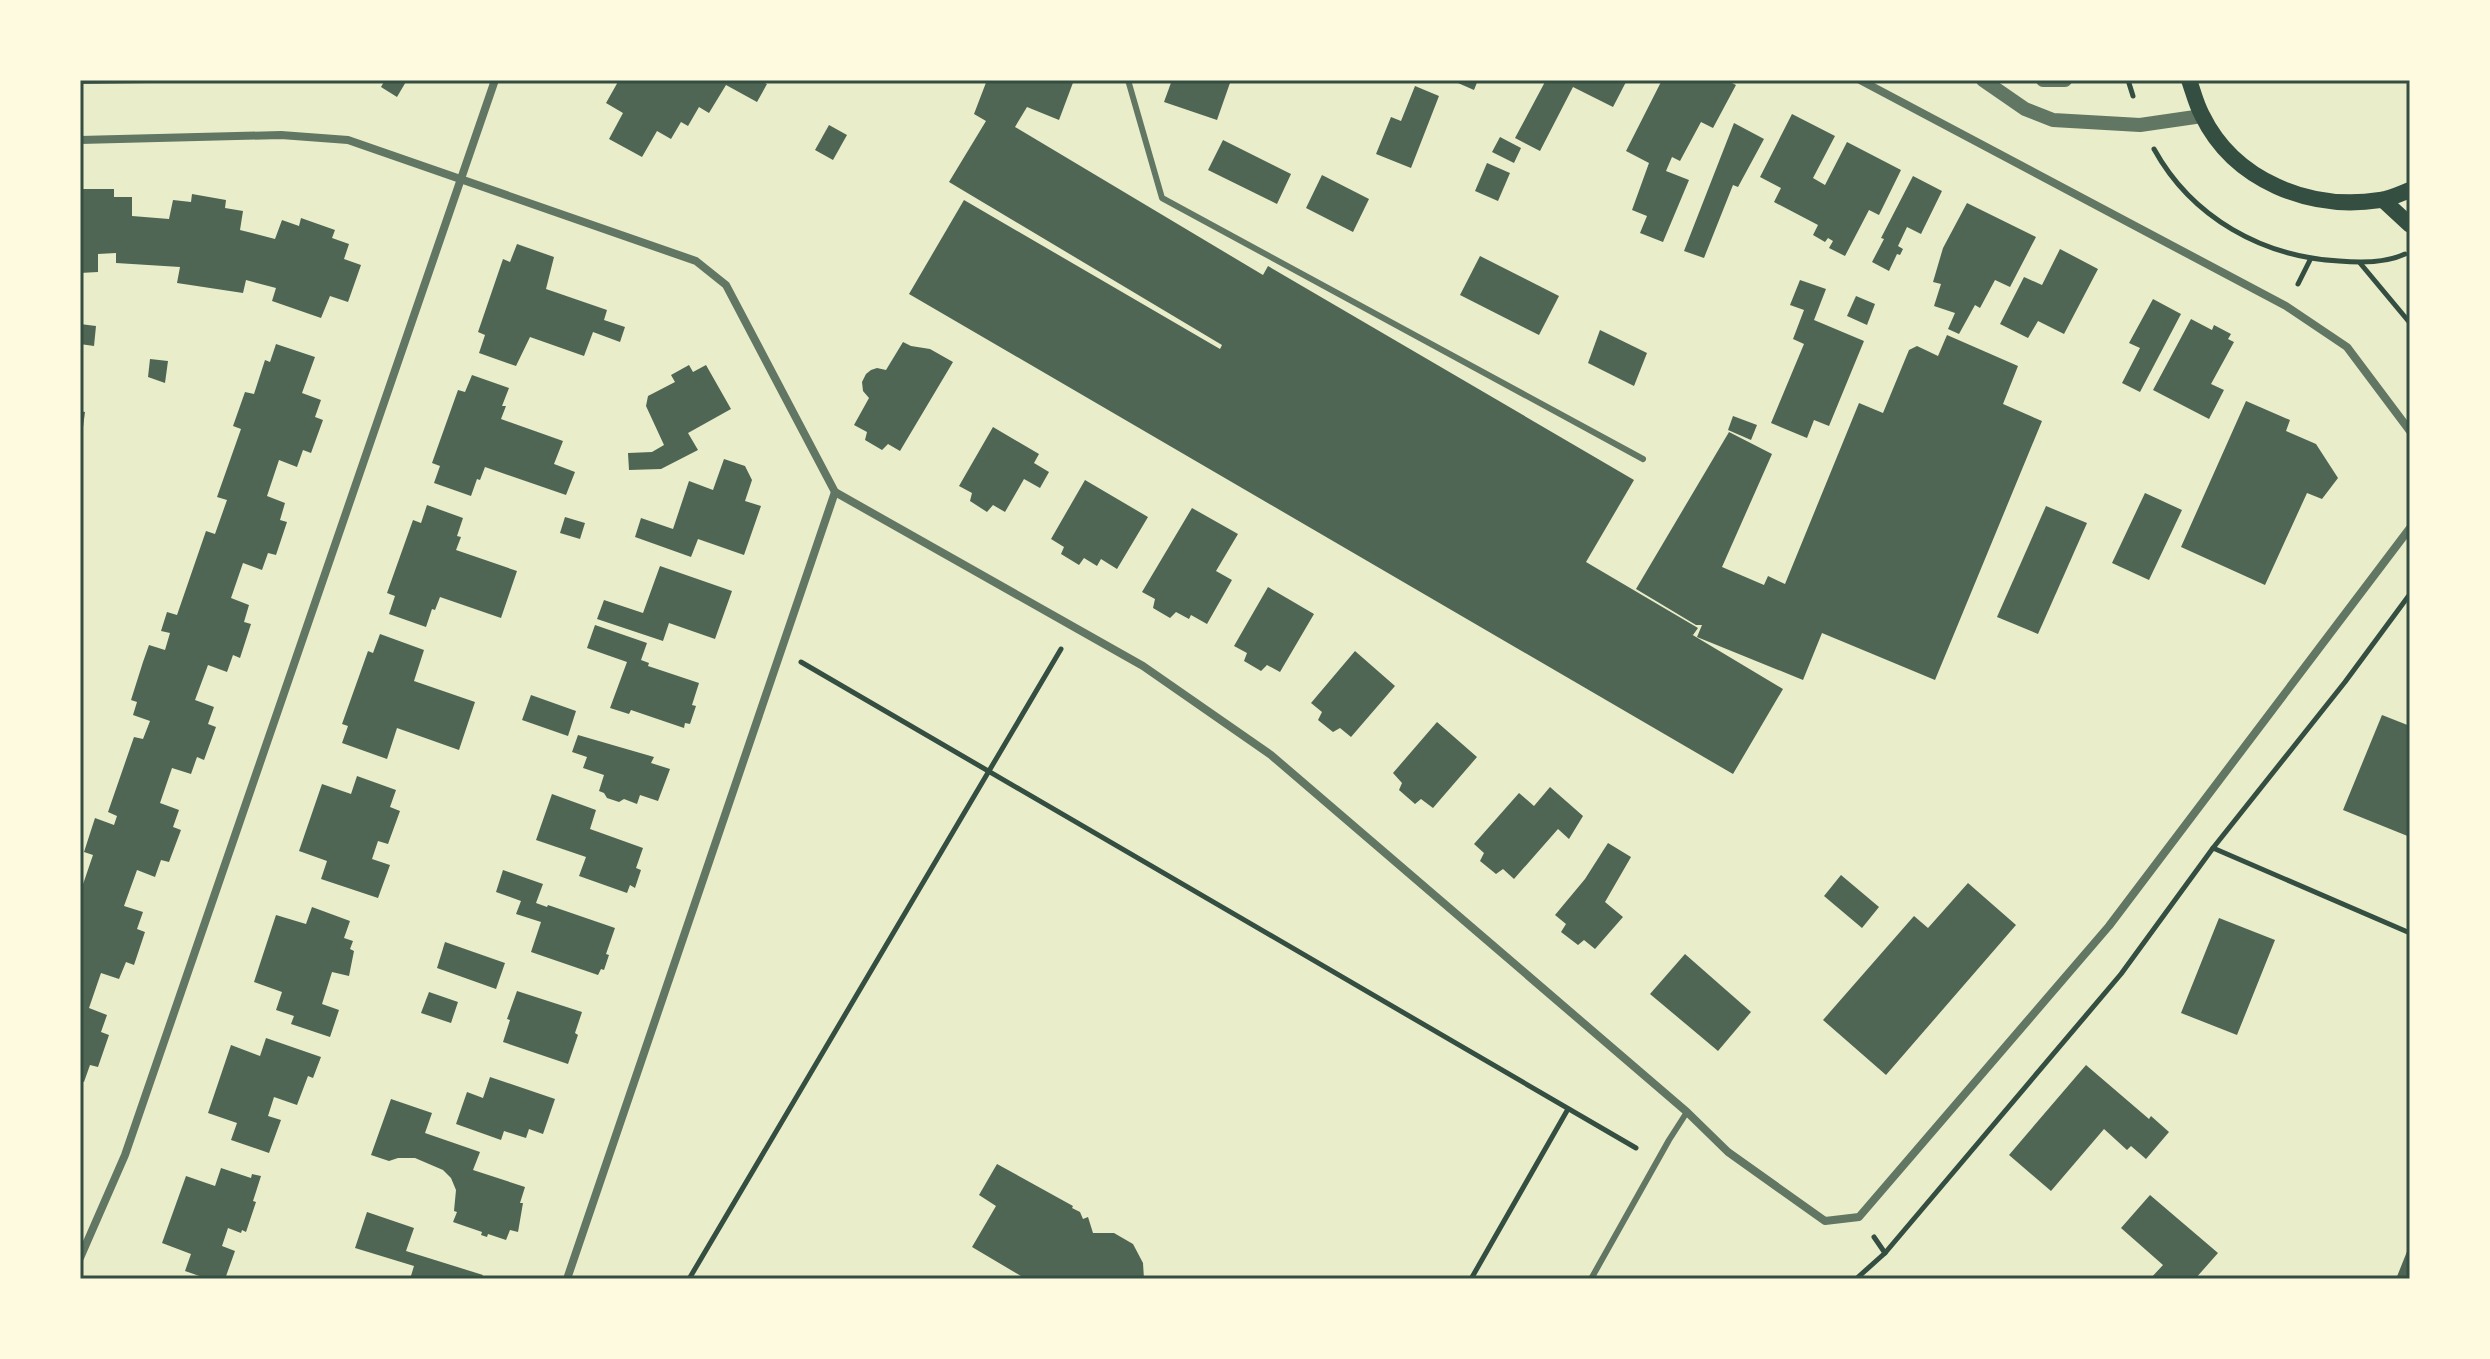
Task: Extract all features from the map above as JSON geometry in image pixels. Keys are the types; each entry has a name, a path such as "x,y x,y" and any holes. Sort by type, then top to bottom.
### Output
{"main road":[{"path":"2189,80 2202,116 2227,151 2260,178 2299,196 2341,204 2383,200 2410,190"},
{"path":"2383,200 2410,225"}],"street":[{"path":"80,1258 125,1155 495,80"},
{"path":"1860,80 2286,306 2347,347 2410,431"},
{"path":"1983,80 2025,109 2053,120 2140,125 2202,116"},
{"path":"2043,80 2065,80"},
{"path":"80,140 281,135 348,140 696,261 726,285 835,492 1143,666 1271,755 1687,1112 1728,1152 1825,1221 1859,1217 2109,926 2410,528"},
{"path":"567,1279 835,492"}],"lane":[{"path":"1128,80 1162,198 1643,459"},
{"path":"1591,1279 1687,1112"}],"path":[{"path":"2128,80 2140,125 2159,158 2188,196 2217,221 2269,249 2310,260 2360,263 2398,258 2410,252"},
{"path":"2360,263 2410,323"},
{"path":"1856,1279 1885,1253 2121,974 2213,848 2345,682 2410,594"},
{"path":"689,1279 1073,627"},
{"path":"781,650 1658,1161"},
{"path":"2213,848 2410,933"},
{"path":"1471,1279 1568,1109"}],"building":[{"path":"80,80 147,80 147,83 80,84"},
{"path":"385,80 407,80 397,97 381,87"},
{"path":"619,80 759,80 767,84 757,102 726,85 709,113 699,107 688,126 681,122 671,139 657,131 642,157 609,139 623,113 606,103"},
{"path":"987,80 1074,80 1059,120 1027,107 1015,127 1263,275 1268,266 1634,480 1586,562 1698,628 1691,634 1783,689 1733,774 909,294 964,200 1220,349 1222,345 949,182 986,121 974,114"},
{"path":"1172,80 1231,80 1217,120 1164,102"},
{"path":"1451,80 1478,80 1474,90"},
{"path":"1546,80 1627,80 1613,107 1573,87 1540,151 1515,138"},
{"path":"1662,80 1726,80 1736,85 1713,128 1701,122 1680,161 1672,157 1666,171 1689,180 1663,242 1640,233 1647,216 1632,210 1649,163 1626,151"},
{"path":"1415,86 1439,96 1411,168 1376,154 1391,117 1401,121"},
{"path":"1792,114 1835,136 1813,178 1825,185 1847,142 1901,170 1879,215 1869,210 1845,256 1829,248 1833,241 1828,238 1825,242 1813,235 1818,225 1774,202 1781,188 1760,177"},
{"path":"1734,123 1764,139 1738,187 1733,185 1704,258 1684,251"},
{"path":"829,125 847,135 833,160 815,150"},
{"path":"1500,137 1521,148 1514,163 1492,152"},
{"path":"1223,140 1291,174 1277,204 1208,170"},
{"path":"1487,163 1510,173 1498,201 1475,191"},
{"path":"1322,175 1369,199 1353,232 1306,208"},
{"path":"1913,176 1942,191 1921,234 1907,227 1898,246 1903,249 1889,271 1872,262"},
{"path":"80,189 114,189 114,197 132,197 132,216 169,219 173,200 191,202 192,194 226,200 225,208 243,211 240,230 275,239 282,220 299,226 301,218 335,230 332,238 349,244 344,259 361,265 348,302 330,296 321,318 272,301 276,288 246,280 243,293 177,283 180,267 116,263 116,253 98,254 98,272 80,273"},
{"path":"1967,203 2036,237 2010,287 1995,280 1980,308 1975,305 1959,334 1948,329 1955,313 1934,306 1941,284 1933,282 1943,248"},
{"path":"517,244 554,257 546,289 607,310 604,320 625,327 620,342 593,332 584,356 530,337 516,366 479,353 485,335 478,332 503,259 510,262"},
{"path":"2060,249 2098,269 2064,334 2038,321 2028,338 2000,324 2024,277 2042,285"},
{"path":"1480,256 1559,296 1539,335 1460,295"},
{"path":"1800,280 1826,289 1814,320 1864,341 1829,426 1814,420 1807,438 1771,423 1804,344 1793,339 1804,310 1790,305"},
{"path":"1856,296 1875,304 1867,325 1847,316"},
{"path":"2153,299 2181,314 2140,392 2122,383 2140,348 2129,343"},
{"path":"2191,319 2212,330 2214,325 2231,334 2228,339 2234,342 2211,384 2224,390 2209,419 2153,390"},
{"path":"80,324 96,326 94,346 80,344"},
{"path":"1600,330 1647,353 1634,386 1588,363"},
{"path":"1947,335 2018,366 2003,404 2042,421 1935,680 1822,633 1803,680 1697,637 1702,625 1696,625 1636,589 1729,432 1772,454 1722,567 1764,585 1768,576 1785,584 1859,403 1883,413 1909,350 1917,346 1938,356"},
{"path":"903,342 930,349 953,362 900,451 888,444 882,450 865,440 867,432 854,425 869,398 863,391 862,382 871,370 886,370"},
{"path":"276,344 315,357 302,393 321,400 315,417 323,420 311,453 303,450 297,467 279,460 267,496 285,503 280,520 287,522 276,555 268,553 262,570 243,563 231,598 249,605 244,622 251,624 240,658 233,655 227,672 208,665 195,700 214,707 208,724 216,727 204,760 197,757 191,774 172,768 160,803 179,810 173,827 181,830 169,862 161,860 155,877 137,870 124,906 143,912 137,929 145,932 134,965 126,962 119,979 101,973 89,1008 107,1015 101,1032 109,1035 98,1067 90,1065 84,1082 80,1081 80,893 93,855 84,852 95,818 114,825 117,816 108,812 134,737 143,739 150,721 133,715 137,702 131,700 143,662 149,645 165,650 170,633 161,631 167,612 177,615 206,531 215,534 227,500 217,497 241,429 233,426 245,392 254,394 265,360 270,362"},
{"path":"150,359 168,361 165,383 148,377"},
{"path":"689,365 693,372 706,365 731,409 688,433 698,450 661,469 629,470 628,453 652,452 664,445 646,406 648,396 675,382 671,375"},
{"path":"472,375 509,388 501,419 563,441 554,464 575,472 566,495 485,467 471,496 434,483 440,466 432,463 458,390 465,392"},
{"path":"2246,401 2290,420 2286,431 2316,444 2338,478 2322,499 2307,493 2265,585 2181,547"},
{"path":"80,411 85,412 82,435 80,435"},
{"path":"1733,416 1757,425 1751,440 1728,430"},
{"path":"993,427 1039,454 1034,463 1049,472 1040,488 1024,479 1005,512 993,505 987,512 970,501 972,493 959,486"},
{"path":"724,459 745,466 752,480 745,501 761,506 744,555 698,539 691,557 635,537 641,518 673,529 689,481 713,490"},
{"path":"1085,480 1148,517 1117,569 1101,559 1097,566 1084,558 1079,565 1061,554 1064,547 1051,539"},
{"path":"2145,493 2182,510 2149,580 2112,563"},
{"path":"427,505 463,518 456,550 517,571 501,618 440,597 426,627 389,614 395,596 387,593 413,520 421,523"},
{"path":"2046,506 2087,523 2038,634 1997,617"},
{"path":"1192,508 1238,534 1216,571 1232,580 1207,624 1191,615 1189,619 1176,612 1170,618 1153,608 1155,599 1142,592"},
{"path":"565,517 585,523 580,539 560,533"},
{"path":"660,566 732,591 715,639 669,623 663,641 597,619 604,600 643,613"},
{"path":"1268,587 1314,614 1280,672 1267,665 1261,671 1244,661 1247,653 1234,646"},
{"path":"595,625 647,643 641,660 649,663 648,666 699,683 690,724 685,723 684,728 631,710 629,714 610,708 627,662 587,648"},
{"path":"380,634 424,650 414,681 475,702 459,750 397,728 387,759 342,743 348,726 342,724 368,651 373,653"},
{"path":"1355,651 1395,686 1351,737 1340,728 1333,732 1318,720 1322,712 1311,703"},
{"path":"531,695 576,711 568,736 522,720"},
{"path":"2382,715 2410,726 2410,837 2343,810"},
{"path":"1437,722 1477,757 1433,808 1421,799 1415,804 1399,790 1402,783 1393,773"},
{"path":"578,735 654,757 651,763 670,769 658,801 640,795 637,804 607,798 599,791 604,775 583,768 587,757 572,752"},
{"path":"357,776 396,790 390,807 400,811 388,844 378,841 372,859 390,865 378,898 321,879 327,861 299,851 322,784 351,794"},
{"path":"1550,787 1583,816 1569,839 1558,829 1514,879 1503,869 1496,874 1480,861 1484,853 1474,844 1519,793 1534,806"},
{"path":"552,794 596,810 590,829 643,848 636,868 641,870 635,888 630,885 627,893 579,876 586,857 536,840"},
{"path":"1608,843 1631,857 1605,902 1623,917 1595,949 1584,940 1578,945 1561,932 1566,924 1555,915 1585,879"},
{"path":"503,870 543,884 536,903 615,928 604,970 601,969 598,975 531,952 541,922 516,914 521,901 496,892"},
{"path":"1841,875 1879,907 1862,928 1824,896"},
{"path":"1968,883 2016,925 1886,1075 1823,1020 1914,916 1928,928"},
{"path":"312,907 350,921 344,938 353,941 349,976 332,972 322,1004 339,1010 330,1037 291,1024 294,1016 276,1010 282,992 254,982 276,915 306,924"},
{"path":"2219,918 2275,940 2237,1035 2181,1013"},
{"path":"445,942 505,963 496,989 437,968"},
{"path":"1685,954 1751,1012 1718,1051 1650,994"},
{"path":"517,991 582,1012 568,1064 503,1042"},
{"path":"429,992 458,1002 451,1023 421,1013"},
{"path":"266,1038 321,1057 313,1078 308,1076 297,1105 274,1097 268,1116 281,1120 269,1153 231,1140 237,1123 208,1113 231,1045 260,1056"},
{"path":"2086,1065 2149,1119 2151,1116 2169,1132 2146,1159 2131,1146 2127,1150 2104,1129 2051,1191 2009,1155"},
{"path":"490,1077 555,1099 543,1134 529,1129 526,1138 504,1131 501,1140 456,1124 467,1092 483,1098"},
{"path":"391,1099 432,1113 425,1133 480,1152 473,1170 525,1187 520,1203 523,1203 518,1232 510,1230 506,1240 481,1235 482,1232 453,1222 457,1212 454,1211 456,1190 443,1170 415,1158 389,1161 371,1155"},
{"path":"997,1164 1073,1206 1083,1219 1088,1217 1093,1233 1114,1233 1133,1244 1143,1263 1144,1279 1026,1279 972,1247 996,1206 979,1195"},
{"path":"221,1168 251,1178 252,1174 261,1176 246,1232 228,1228 222,1246 235,1251 225,1279 208,1279 185,1271 191,1254 162,1243 186,1176 215,1186"},
{"path":"2150,1195 2218,1253 2195,1279 2150,1279 2163,1265 2121,1228"},
{"path":"367,1212 414,1228 406,1251 483,1275 481,1279 410,1279 414,1266 355,1248"},
{"path":"2410,1244 2410,1279 2396,1279"}]}
